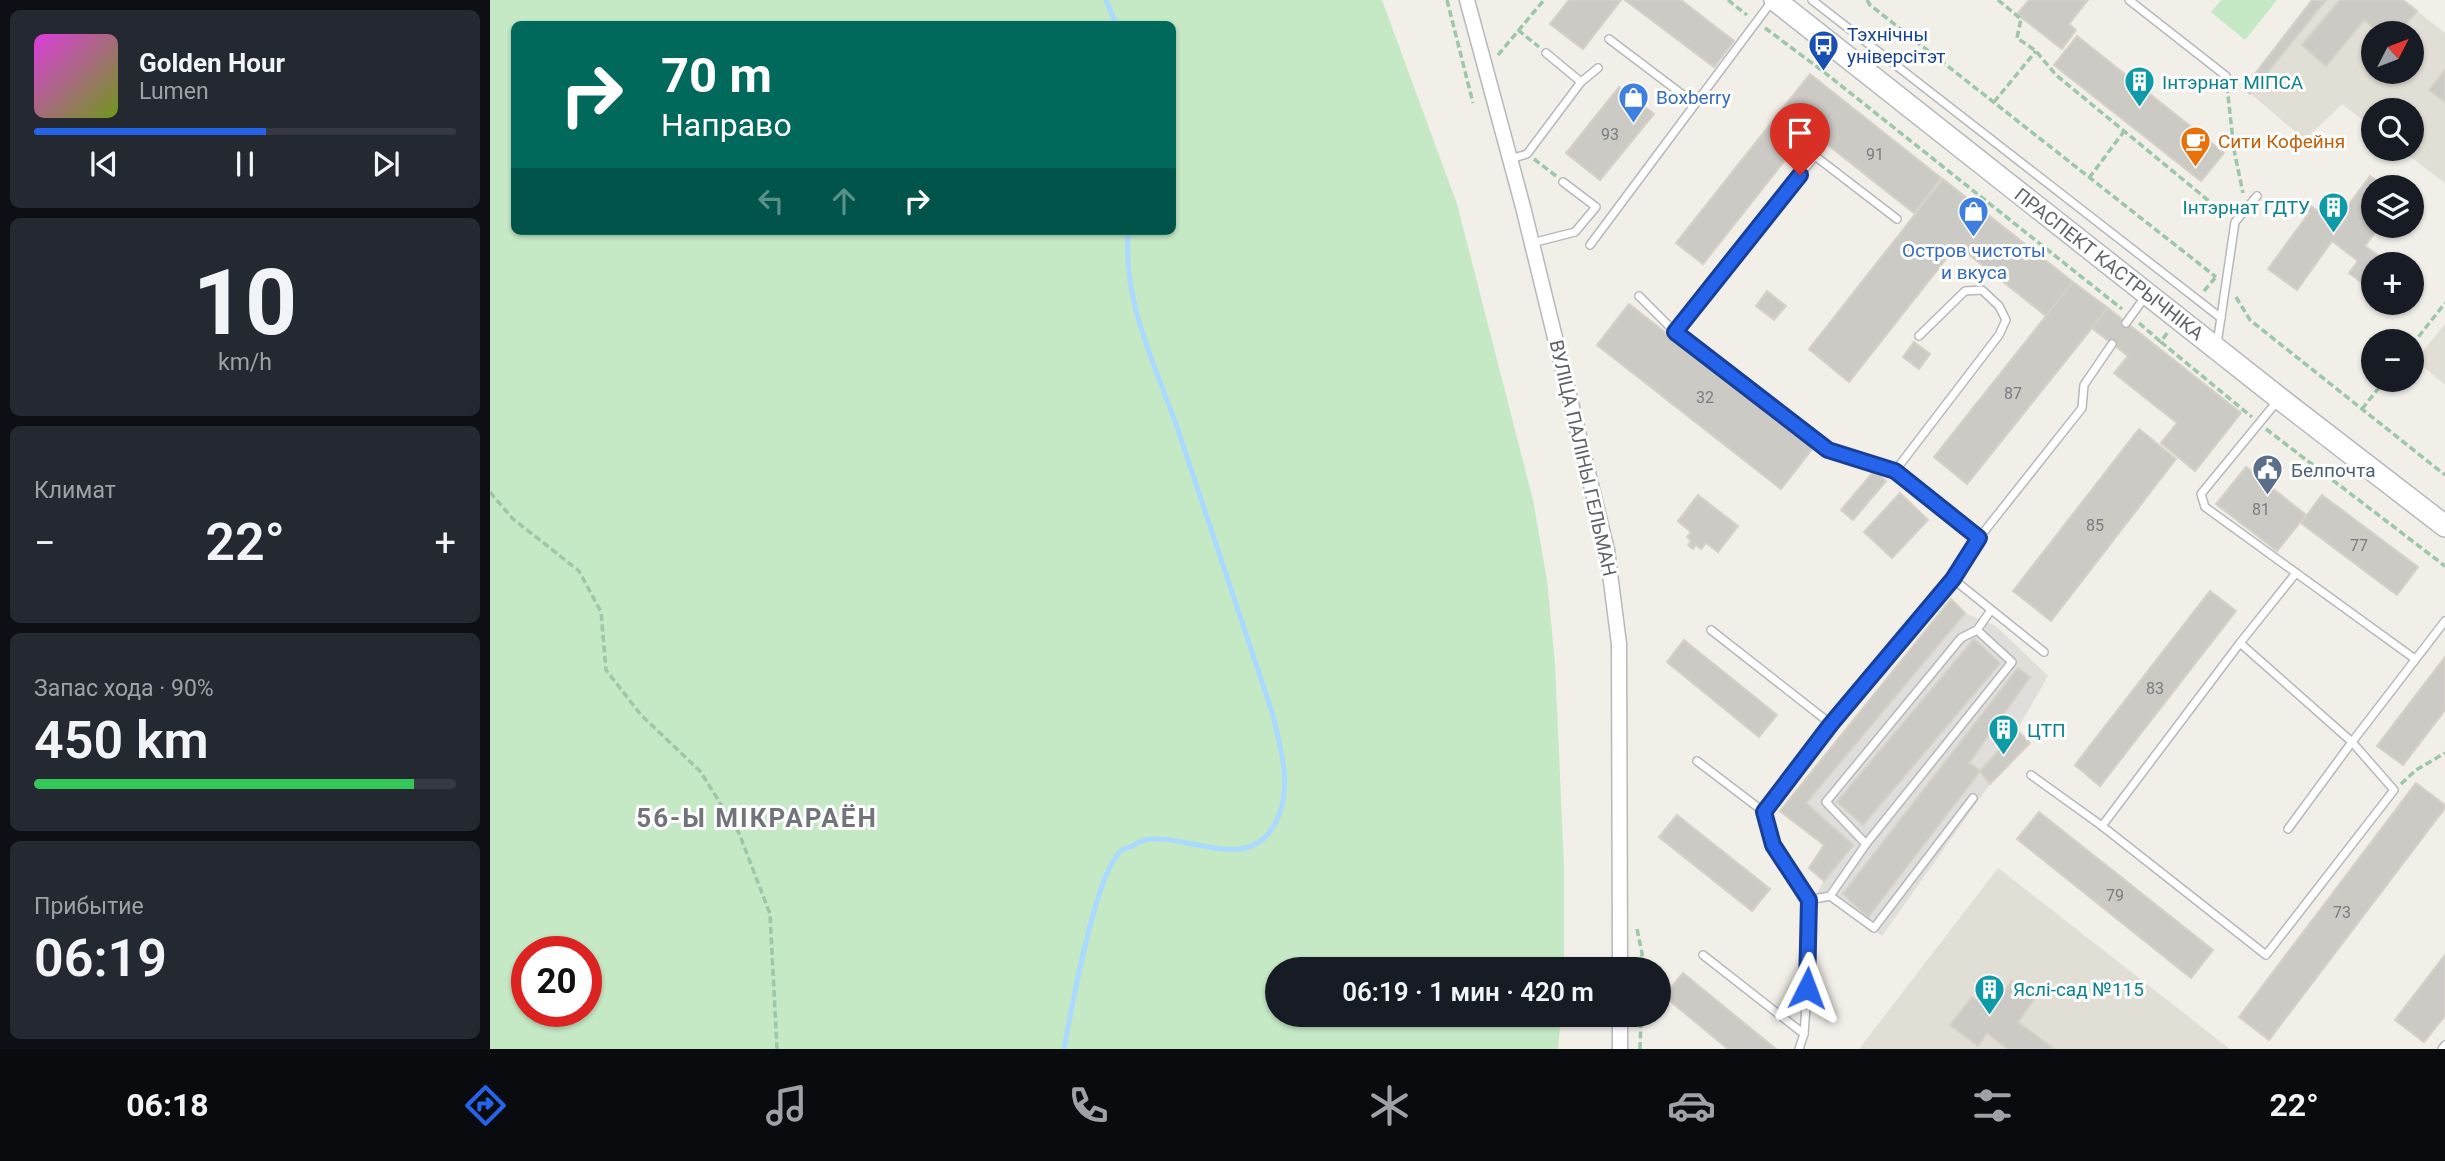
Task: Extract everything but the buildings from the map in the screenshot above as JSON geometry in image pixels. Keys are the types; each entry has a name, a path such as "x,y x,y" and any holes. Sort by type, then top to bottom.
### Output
{"main road":[{"name":"ПРАСПЕКТ КАСТРЫЧНІКА","path":"1774,0 2445,526"}],"street":[{"name":"ВУЛІЦА ПАЛІНЫ ГЕЛЬМАН","path":"1467,0 1532,244 1607,550 1619,644 1620,957"},
{"path":"1620,1027 1620,1049"}],"lane":[{"path":"1590,245 1774,0"},
{"path":"1811,0 2221,318"},
{"path":"2129,0 2226,76"},
{"path":"1609,39 1695,104"},
{"path":"1546,53 1581,82"},
{"path":"1510,159 1527,154 1581,82 1598,68"},
{"path":"1675,332 1815,156 1897,219"},
{"path":"1532,244 1575,232 1596,207 1563,182"},
{"path":"2216,348 2235,222 2258,197"},
{"path":"1895,471 1999,335 2006,320 1999,306 1982,290 1965,291 1919,336"},
{"path":"2129,320 2148,294"},
{"path":"1639,296 1675,332 1828,450 1895,471 1979,538"},
{"path":"1764,812 1831,724 1953,579 1979,538 2082,408 2084,385 2112,344"},
{"path":"2279,398 2202,494 2205,507 2415,659"},
{"path":"2102,826 2296,573"},
{"path":"1953,579 2045,652"},
{"path":"1866,844 1826,802 1962,638 1977,630 1991,610"},
{"path":"2288,828 2445,621"},
{"path":"1711,630 1831,724"},
{"path":"1830,897 1866,844 2012,663 1977,630"},
{"path":"2031,775 2102,826 2266,954 2394,790 2352,742 2240,643"},
{"path":"1697,761 1764,812 1773,845 1809,900 1809,965 1804,1034 1800,1049"},
{"path":"1809,900 1830,897 1874,928 1973,798"},
{"path":"1703,955 1804,1034"}],"path":[{"path":"1447,0 1473,103"},
{"path":"1497,57 1544,0"},
{"path":"1867,0 2089,178 2227,284 2250,320 2445,475"},
{"path":"1998,0 2021,19 2017,38 2036,51 2056,75 2235,222"},
{"path":"1518,30 1546,53"},
{"path":"1994,102 2036,51"},
{"path":"1797,52 2129,320 2161,342"},
{"path":"2226,76 2234,150 2247,208"},
{"path":"2089,178 2125,130"},
{"path":"1527,154 1563,182"},
{"path":"2424,330 2445,303"},
{"path":"2362,409 2375,392"},
{"path":"2259,423 2445,566"},
{"path":"490,492 512,518 579,571 601,612 606,670 641,715 700,771 739,833 770,914 776,1049"},
{"path":"2394,790 2416,770 2445,752"},
{"path":"1640,1049 1641,1027"}],"shaded area":[{"path":"2312,0 2403,0 2445,33 2445,183 2416,161 2424,161 2424,98 2361,98 2361,119 2342,104 2305,140 2244,88"},
{"path":"2445,324 2445,385 2424,367 2424,350"},
{"path":"1951,599 1965,613 1996,626 2048,676 2017,730 1980,771 1990,784 1882,936 1817,893 1824,881 1809,868 1824,845 1780,811"},
{"path":"1998,868 2230,1049 1859,1049"}],"green space":[{"path":"490,0 1382,0 1457,204 1533,500 1547,580 1555,663 1564,867 1564,957 1265,957 1265,1027 1560,1027 1558,1049 490,1049"},
{"path":"2221,0 2277,0 2245,40 2211,12"}],"waterway":[{"path":"1106,0 1115,21"},
{"path":"1064,1049 1093,913 1111,864 1121,851 1143,841 1161,839 1229,850 1245,848 1259,842 1271,830 1283,802 1285,788 1282,757 1272,712 1178,430 1142,333 1130,284 1128,235"}],"place":[{"name":"Тэхнічны універсітэт","path":"1824,72"},
{"name":"Інтэрнат МІПСА","path":"2139,109"},
{"name":"Boxberry","path":"1633,124"},
{"name":"Сити Кофейня","path":"2195,168"},
{"name":"Інтэрнат ГДТУ","path":"2333,234"},
{"name":"Остров чистоты и вкуса","path":"1974,238"},
{"name":"Белпочта","path":"2268,497"},
{"name":"ЦТП","path":"2004,757"},
{"name":"Яслі-сад №115","path":"1990,1016"}],"district":[{"name":"56-Ы МІКРАРАЁН","path":"757,818"}],"route":[{"path":"1800,175 1675,332 1828,450 1895,471 1979,538 1953,579 1831,724 1764,812 1773,845 1809,900 1807,988"}]}
